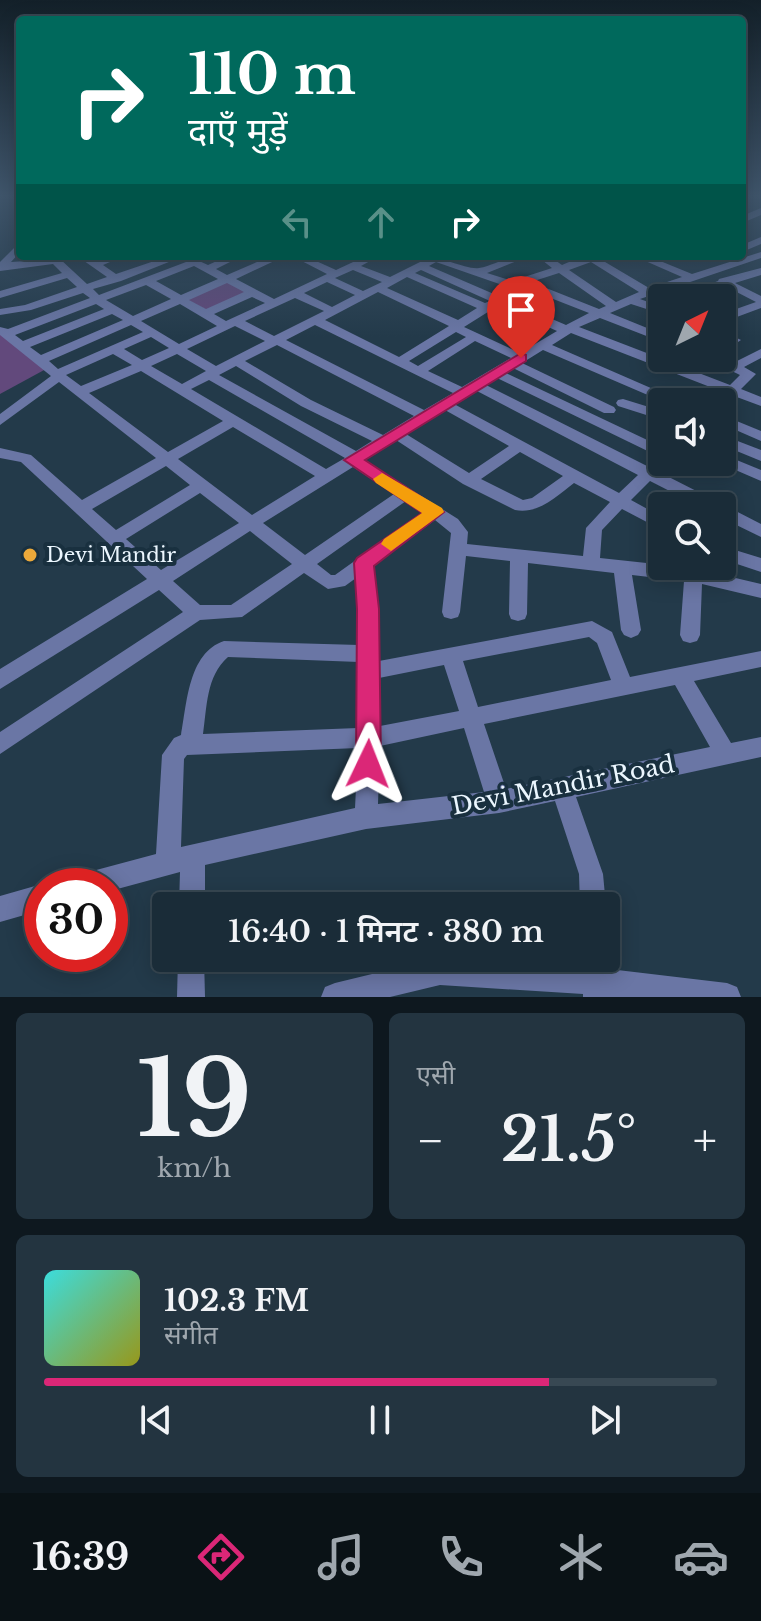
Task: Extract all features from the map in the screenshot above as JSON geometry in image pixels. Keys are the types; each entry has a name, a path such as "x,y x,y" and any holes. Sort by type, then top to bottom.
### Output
{"street":[{"path":"1,267 16,250"},
{"path":"88,260 117,279"},
{"path":"95,264 107,260"},
{"path":"0,312 27,308 170,260"},
{"path":"190,260 273,303"},
{"path":"208,269 229,260"},
{"path":"248,260 260,265"},
{"path":"39,361 271,260"},
{"path":"304,260 363,295"},
{"path":"79,392 178,349 361,260 384,284 609,410"},
{"path":"431,260 499,300 723,388"},
{"path":"180,390 431,260 506,284 584,260"},
{"path":"476,273 510,260"},
{"path":"548,260 615,307"},
{"path":"598,260 648,292"},
{"path":"649,260 727,283 761,302"},
{"path":"638,270 658,260"},
{"path":"672,284 700,275 723,260"},
{"path":"1,267 56,261 98,300 435,512 460,532 451,612"},
{"path":"3,332 98,300 195,262"},
{"path":"724,284 761,271"},
{"path":"406,273 486,308"},
{"path":"0,295 69,274"},
{"path":"148,281 205,314 276,340 425,416"},
{"path":"520,282 648,332"},
{"path":"205,314 253,292"},
{"path":"0,680 516,360 568,329 648,292"},
{"path":"294,293 332,311"},
{"path":"399,362 499,300"},
{"path":"631,300 648,305"},
{"path":"736,312 761,302"},
{"path":"22,346 113,309"},
{"path":"315,320 418,371 469,389 648,474 594,528 591,564"},
{"path":"3,332 328,582 334,583 435,512"},
{"path":"0,421 58,375 151,333"},
{"path":"418,371 475,336"},
{"path":"542,345 648,390"},
{"path":"114,349 326,476"},
{"path":"736,366 758,358"},
{"path":"236,361 306,403 389,438 511,502 529,506 573,476"},
{"path":"734,388 749,374 736,368"},
{"path":"496,373 648,446"},
{"path":"736,393 761,402"},
{"path":"623,403 648,411"},
{"path":"444,404 648,517"},
{"path":"81,508 233,421"},
{"path":"736,425 761,436"},
{"path":"469,480 519,446"},
{"path":"736,446 761,456"},
{"path":"0,453 26,458 196,613"},
{"path":"736,465 761,476"},
{"path":"652,476 684,492"},
{"path":"114,539 201,485"},
{"path":"0,744 196,613 235,612 405,494"},
{"path":"736,518 761,531"},
{"path":"459,549 648,570"},
{"path":"518,614 519,556"},
{"path":"715,580 758,590 761,567 736,557"},
{"path":"364,563 370,738 366,817"},
{"path":"622,567 631,630"},
{"path":"690,635 693,580"},
{"path":"191,742 204,670 212,658 224,649 369,662 451,655 592,629 605,638 623,686"},
{"path":"451,655 499,802"},
{"path":"168,864 173,755 182,745 191,742 370,738 761,659"},
{"path":"679,674 726,754"},
{"name":"Devi Mandir Road","path":"128,875 193,856 366,817 499,802 761,747"},
{"path":"562,788 591,874 592,892"},
{"path":"192,892 193,856"},
{"path":"0,909 24,902"},
{"path":"335,997 440,971 596,979 727,997"},
{"path":"191,972 191,997"}],"shaded area":[{"path":"226,281 248,292 207,310 186,299"},
{"path":"0,331 46,369 0,394"}],"slow traffic":[{"path":"382,479 435,512 391,544"}],"place":[{"name":"Devi Mandir","path":"30,555"}],"route":[{"path":"368,764 368,609 364,563 435,512 353,460 521,358"}]}
